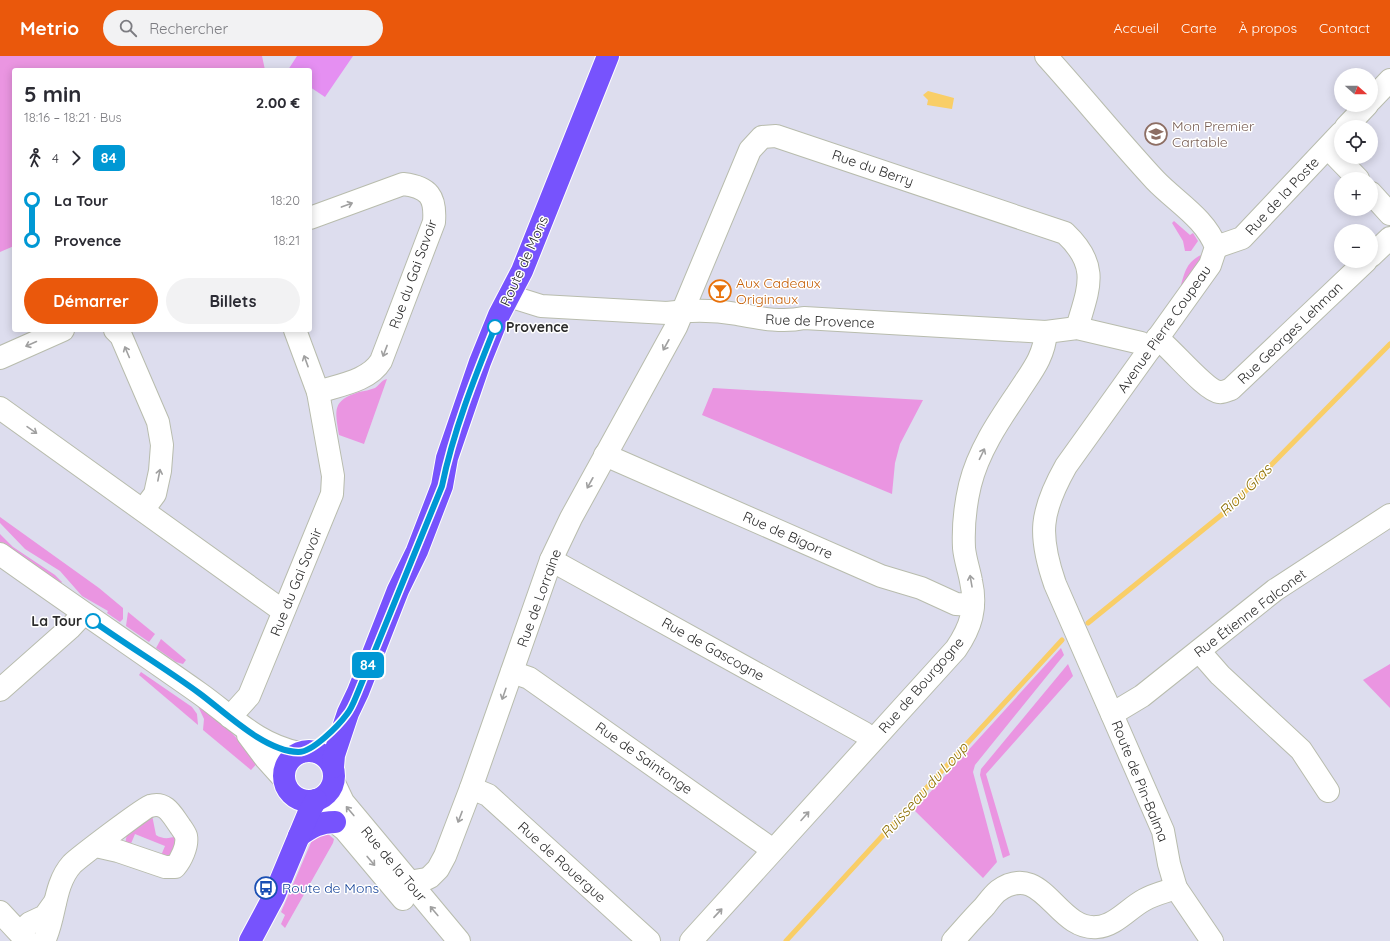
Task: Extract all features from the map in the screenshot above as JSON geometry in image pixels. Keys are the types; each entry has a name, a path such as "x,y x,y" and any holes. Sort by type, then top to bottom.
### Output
{"main road":[{"name":"Route de Mons","path":"333,775 334,755 348,713 358,692 398,590 417,551 442,486 447,458 480,362 509,296 522,271 608,56"},
{"name":"Route de Mons","path":"303,752 335,728 348,713"},
{"path":"288,786 303,800 318,800 325,796 333,775 323,754 303,752 287,764 284,771 288,786 296,810 297,840"},
{"path":"250,941 274,896 297,840 318,800"},
{"path":"297,840 318,824 335,822"}],"street":[{"path":"1046,56 1155,179 1201,222 1216,247"},
{"path":"1378,93 1390,80"},
{"path":"1353,120 1360,112"},
{"name":"Rue du Berry","path":"684,311 750,150 762,137 776,136 1064,233 1083,252 1089,269 1087,297 1077,328"},
{"name":"Rue de la Poste","path":"1216,247 1242,238 1334,140"},
{"name":"Rue du Gai Savoir","path":"312,217 403,184 418,186 429,195 435,206 434,222 381,361 375,370 367,375 318,392"},
{"path":"1378,201 1390,214"},
{"path":"1378,249 1390,238"},
{"name":"Avenue Pierre Coupeau","path":"1079,640 1055,584 1046,558 1043,537 1046,509 1055,485 1066,466 1210,265 1216,247"},
{"name":"Rue Georges Lehman","path":"1154,343 1172,351 1209,388 1220,392 1231,390 1359,268"},
{"name":"Rue de Provence","path":"509,296 541,306 667,313 684,311 736,314 752,318 787,320 804,318 1046,332 1077,328 1107,336 1122,337 1141,343 1154,343"},
{"name":"Rue de Lorraine","path":"409,882 426,879 438,869 445,856 471,788 552,560 571,518 684,311"},
{"path":"0,358 58,332"},
{"path":"117,332 121,336 158,422 162,445 160,471 155,494 144,510"},
{"name":"Rue du Gai Savoir","path":"237,723 332,494 333,476 318,392 296,332"},
{"name":"Rue de Bourgogne","path":"691,941 744,885 773,850 956,650 971,623 973,605 972,583 964,550 966,507 971,483 980,457 997,425 1044,349 1046,332"},
{"path":"1107,336 1138,367"},
{"path":"0,408 283,611"},
{"name":"Rue de Bigorre","path":"605,455 881,576 920,588 956,604 973,605"},
{"name":"Rue Étienne Falconet","path":"1112,714 1142,696 1275,590 1390,515"},
{"path":"0,554 83,614 200,694 237,723 276,746 303,752"},
{"name":"Rue de Gascogne","path":"552,560 864,733 873,740"},
{"path":"3,682 70,628 83,614"},
{"name":"Route de Pin-Balma","path":"1079,640 1163,831 1169,864 1176,888 1212,941"},
{"path":"1199,651 1220,675 1301,750 1328,791"},
{"name":"Rue de Saintonge","path":"512,672 529,678 773,850"},
{"path":"237,723 288,786"},
{"name":"Rue de la Tour","path":"333,775 343,802 459,941"},
{"name":"Rue de Rouergue","path":"471,788 488,795 649,941"},
{"name":"Rue de la Tour","path":"318,800 335,822 345,830 439,941"},
{"path":"44,941 52,922 55,902 64,876 72,864 96,846"},
{"path":"953,941 998,891 1017,884 1028,884 1038,887 1074,922 1085,927 1108,925 1153,895 1176,888"},
{"path":"0,912 24,936 30,923 45,916 55,902"}],"shaded area":[{"path":"0,56 262,56 265,68 12,68 12,247 0,252"},
{"path":"297,56 353,56 325,97 312,88 312,68 289,68"},
{"path":"928,91 954,98 952,109 927,105 928,100 923,95"},
{"path":"1174,221 1190,235 1193,233 1198,241 1191,251 1185,251 1183,241 1172,223"},
{"path":"1201,255 1200,261 1183,290 1181,285 1187,267"},
{"path":"387,379 364,444 339,435 336,412 340,403 350,395 375,388"},
{"path":"713,388 923,400 900,444 895,463 892,494 702,415"},
{"path":"0,517 99,588 123,608 123,619 120,622 107,613 108,611 82,596 60,571 25,549 0,523"},
{"path":"0,534 13,547 55,575 62,582 59,586 0,544"},
{"path":"128,612 155,634 149,642 126,626"},
{"path":"161,639 186,660 183,664 176,662 156,648"},
{"path":"1061,648 1064,655 975,765 973,772 997,862 983,878 914,810"},
{"path":"1068,664 1073,676 986,774 1010,855 1003,858 980,775 981,769"},
{"path":"1390,664 1390,708 1363,680"},
{"path":"141,672 192,707 197,714 198,725 139,675"},
{"path":"197,704 223,724 259,761 251,770 203,730 204,719"},
{"path":"152,815 156,835 166,838 176,836 177,842 170,858 160,858 165,846 135,834 130,846 126,844 126,839 130,830 138,823"},
{"path":"328,834 334,839 333,843 285,928 281,924 285,915 281,912 313,838"}],"waterway":[{"name":"Riou Gras","path":"1088,623 1225,512 1390,344"},
{"name":"Ruisseau du Loup","path":"786,941 1062,640"}],"bus line":[{"name":"84","path":"93,621 200,694 244,729 286,750 299,753 308,750 335,728 348,713 358,692 398,590 417,551 442,486 447,458 480,362 495,327"}],"place":[{"name":"Mon Premier Cartable","path":"1156,134"},
{"name":"Aux Cadeaux Originaux","path":"720,291"},
{"name":"Provence","path":"495,327"},
{"name":"La Tour","path":"93,621"},
{"name":"Route de Mons","path":"266,888"}]}
